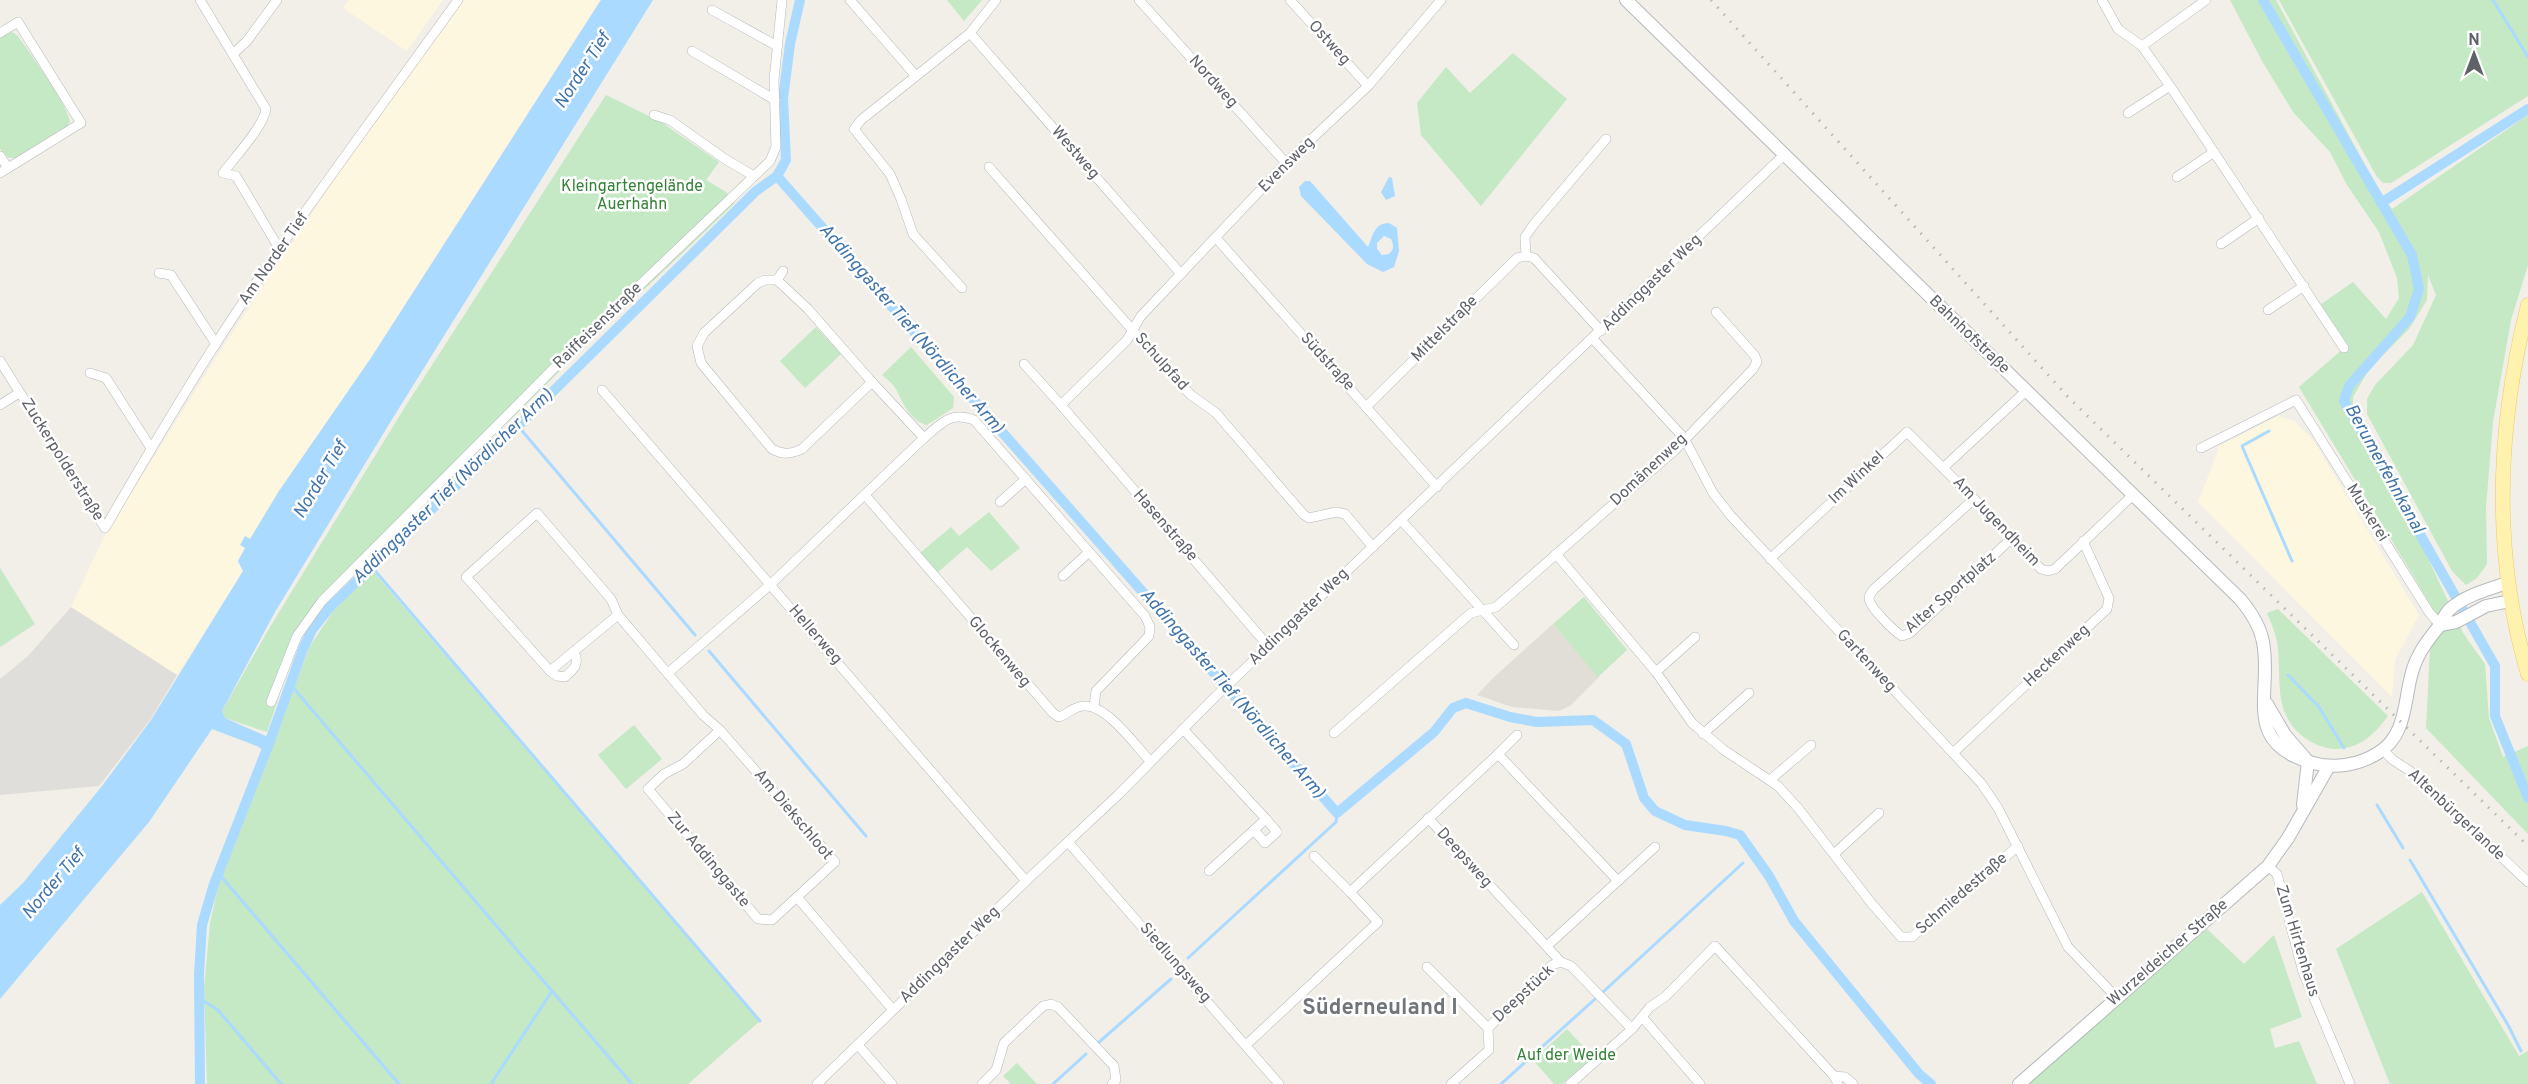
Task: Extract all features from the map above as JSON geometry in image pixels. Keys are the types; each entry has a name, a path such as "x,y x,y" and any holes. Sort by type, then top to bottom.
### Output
{"main road":[{"name":"Bahnhofstraße","path":"1626,0 2134,494 2248,609 2259,628 2264,643 2263,692 2266,726 2275,742 2290,754 2329,766"},
{"path":"2528,305 2513,378 2505,443 2502,505 2507,583 2528,674"},
{"path":"2329,766 2357,763 2383,750 2401,723 2416,658 2422,646 2440,625 2449,610 2470,598 2507,583"},
{"path":"2440,625 2456,622 2477,610 2510,601"},
{"name":"Wurzeldeicher Straße","path":"2303,811 2308,761"},
{"name":"Wurzeldeicher Straße","path":"2019,1084 2268,866 2288,838 2329,766"}],"street":[{"path":"200,0 266,109 254,132 223,173 236,176 280,250"},
{"path":"234,53 247,41 277,0"},
{"name":"Am Norder Tief","path":"105,528 151,448 216,344 458,0"},
{"name":"Raiffeisenstraße","path":"271,702 297,636 322,601 580,342 770,161 776,147 777,46 782,0"},
{"path":"850,0 916,76"},
{"path":"962,288 913,234 902,199 890,174 854,129 861,120 970,33 996,0"},
{"name":"Nordweg","path":"1139,0 1286,163"},
{"name":"Ostweg","path":"1290,0 1368,86"},
{"name":"Evensweg","path":"1134,330 1141,316 1286,163 1368,86 1441,0"},
{"path":"2102,0 2118,29 2142,46 2170,86 2344,348"},
{"path":"2142,46 2206,0"},
{"path":"712,10 777,46"},
{"path":"0,33 18,22 81,123 4,170 0,156"},
{"name":"Westweg","path":"970,33 1181,274"},
{"path":"692,51 775,100"},
{"path":"2128,113 2170,86"},
{"path":"654,115 670,120 725,159 754,176"},
{"path":"1601,331 1534,258 1526,256 1525,237 1606,139"},
{"path":"2177,177 2214,152"},
{"name":"Addinggaster Weg","path":"817,1084 1215,697 1785,154"},
{"name":"Schulpfad","path":"989,167 1191,395 1204,402 1216,413 1304,515 1309,518 1336,512 1345,514 1373,547"},
{"path":"2221,244 2259,218"},
{"name":"Südstraße","path":"1216,238 1437,487"},
{"name":"Mittelstraße","path":"1366,407 1517,258 1526,256"},
{"path":"777,280 783,271"},
{"path":"159,273 171,275 216,344"},
{"path":"872,382 802,449 792,453 781,453 772,449 701,363 697,346 704,333 758,283 765,280 777,280 808,309 924,438"},
{"path":"2268,310 2304,285"},
{"name":"Domänenweg","path":"1334,733 1471,613 1496,607 1674,450 1753,369 1757,362 1755,356 1716,312"},
{"path":"1062,405 1127,340 1134,330"},
{"name":"Gartenweg","path":"1593,339 1684,438 1713,492 1731,516 1981,783 1998,808 2068,947 2117,998"},
{"name":"Zuckerpolderstraße","path":"0,361 105,528"},
{"name":"Hasenstraße","path":"1024,364 1062,405 1269,647"},
{"path":"90,374 106,378 151,448"},
{"name":"Hellerweg","path":"603,390 1026,881"},
{"name":"Am Jugendheim","path":"2026,391 1943,468 2041,569 2048,571 2055,569 2134,494"},
{"path":"0,405 20,393"},
{"name":"Muskerei","path":"2201,448 2296,400 2428,612 2440,625"},
{"path":"668,674 771,584 924,438 949,418 962,416 974,420 1145,616 1150,627 1149,636 1096,691 1094,706 1101,710 1150,761"},
{"name":"Im Winkel","path":"1770,559 1907,432 1943,468"},
{"path":"1000,502 1026,479"},
{"name":"Glockenweg","path":"865,495 1053,713 1059,717 1077,707 1094,706"},
{"name":"Alter Sportplatz","path":"1974,498 1869,595 1869,601 1882,618 1902,636 1910,633 2012,538"},
{"name":"Am Diekschloot","path":"618,615 550,671 466,577 537,513 611,599 618,615 703,715 717,726 835,862 797,897"},
{"path":"1401,520 1514,645"},
{"name":"Heckenweg","path":"1953,753 2107,609 2109,598 2083,541"},
{"path":"1063,576 1089,552"},
{"name":"Schmiedestraße","path":"1556,554 1656,672 1692,723 1703,734 1770,780 1798,808 1872,904 1901,936 1912,937 2018,846"},
{"path":"1656,672 1695,637"},
{"path":"1703,734 1749,693"},
{"name":"Zur Addinggaste","path":"717,726 683,765 664,774 648,789 758,919 772,920 797,897"},
{"path":"1183,729 1277,832 1265,843 1254,830"},
{"name":"Deepsweg","path":"1350,892 1517,735"},
{"path":"1770,780 1811,745"},
{"name":"Altenbürgerlande","path":"2383,750 2392,760 2410,771 2528,882"},
{"path":"1498,754 1618,881"},
{"path":"1834,854 1879,813"},
{"name":"Deepsweg","path":"1428,818 1500,898"},
{"path":"1209,871 1266,819"},
{"name":"Siedlungsweg","path":"1068,842 1280,1084"},
{"name":"Deepstück","path":"1547,946 1655,847"},
{"path":"1246,1045 1378,922 1314,856"},
{"name":"Zum Hirtenhaus","path":"2268,866 2277,874 2303,972 2350,1084"},
{"path":"797,897 893,1010"},
{"name":"Deepstück","path":"1500,898 1561,962 1571,966 1632,1029"},
{"path":"1570,1084 1632,1029 1650,1007 1666,996 1715,946 1836,1080"},
{"name":"Deepstück","path":"1488,1028 1552,965 1561,962"},
{"name":"Deepstück","path":"1427,967 1488,1028 1489,1050 1451,1084"},
{"path":"982,1084 996,1070 1004,1043 1043,1006 1051,1004 1058,1007 1114,1066 1116,1080 1112,1084"},
{"path":"1643,1018 1700,1084"},
{"path":"858,1045 892,1084"},
{"path":"1826,1084 1845,1077 1853,1084"}],"shaded area":[{"path":"349,0 443,0 407,51 343,8"},
{"path":"464,0 600,0 371,357 279,491 250,539 246,536 245,548 237,562 243,571 177,675 71,607 104,537 217,356 329,187"},
{"path":"2278,416 2294,421 2313,440 2419,615 2395,660 2392,697 2198,502 2220,446"},
{"path":"71,607 177,675 150,720 99,786 0,795 0,679 28,656"},
{"path":"1553,624 1599,677 1570,706 1559,711 1512,707 1477,695 1493,678"}],"green space":[{"path":"947,0 982,0 964,21"},
{"path":"2230,0 2276,0 2379,191 2392,209 2528,115 2528,265 2511,320 2493,422 2486,507 2487,564 2477,578 2466,585 2452,571 2367,414 2367,399 2375,385 2413,345 2436,295 2428,275 2427,300 2409,329 2369,369 2353,397 2353,412 2393,484 2463,633 2485,664 2489,718 2503,757 2528,746 2528,834 2426,728 2432,607 2299,387 2344,348 2317,307 2353,282 2386,319 2399,298 2397,278 2379,232 2347,185 2330,152 2293,112 2262,61"},
{"path":"2279,0 2528,0 2528,96 2391,183 2383,183 2377,177"},
{"path":"12,32 18,36 47,78 62,102 70,122 15,158 9,158 0,149 0,37"},
{"path":"1513,53 1567,99 1481,206 1421,135 1417,103 1446,67 1470,93"},
{"name":"Kleingartengelände Auerhahn","path":"606,95 661,122 719,162 706,180 726,192 735,203 588,343 329,599 305,630 290,663 267,732 225,718 222,711 270,627 405,407"},
{"path":"816,327 841,354 805,388 780,361"},
{"path":"911,347 954,397 953,408 927,425 912,416 895,387 882,375"},
{"path":"989,512 1020,548 991,571 967,547 937,573 920,553 951,527 959,536"},
{"path":"0,568 35,624 0,647"},
{"path":"372,570 760,1021 688,1084 207,1084 204,989 210,923 219,883 310,646 334,610"},
{"path":"1584,597 1627,650 1598,677 1553,624"},
{"path":"2278,609 2388,716 2359,744 2335,749 2321,746 2301,735 2286,716 2280,695 2277,644 2267,613"},
{"path":"634,725 662,759 626,789 598,755"},
{"path":"2422,892 2519,1056 2528,1051 2528,1084 2390,1084 2336,949"},
{"path":"2207,929 2244,964 2274,935 2302,1017 2270,1029 2275,1048 2299,1041 2317,1084 2026,1084"},
{"name":"Auf der Weide","path":"1567,1029 1593,1057 1562,1084 1554,1084 1533,1060"},
{"path":"1017,1063 1037,1084 1011,1084 1003,1076"}],"water":[{"name":"Norder Tief","path":"601,0 653,0 275,612 222,711 225,718 275,740 270,751 212,729 149,822 0,999 0,905 23,883 102,786 151,720 243,571 238,561 245,548 240,545 245,536 250,539 279,491 371,358"},
{"path":"1389,177 1392,178 1395,196 1386,200 1381,192"},
{"path":"1305,181 1310,181 1368,247 1380,225 1389,223 1397,228 1399,251 1394,267 1383,272 1367,264 1301,196 1299,187","holes":["1384,236 1391,239 1392,251 1382,255 1377,249 1377,243"]}],"waterway":[{"name":"Addinggaster Tief (Nördlicher Arm)","path":"777,176 786,160 783,98 790,44 800,0"},
{"name":"Berumerfehnkanal","path":"2263,0 2412,255 2419,289 2410,317 2349,386 2344,401 2495,666 2495,716 2528,798"},
{"path":"2493,0 2528,57"},
{"path":"2381,203 2528,109"},
{"name":"Addinggaster Tief (Nördlicher Arm)","path":"263,744 268,746 312,630 331,606 518,426 756,191 777,176 1337,813 1434,732 1453,708 1466,703 1510,717 1537,722 1593,720 1626,744 1644,798 1655,811 1685,825 1740,835 1769,876 1794,921 1919,1074 1931,1084"},
{"path":"518,426 695,635"},
{"path":"2269,431 2242,446 2292,561"},
{"path":"371,566 760,1021"},
{"path":"709,651 866,836"},
{"path":"2288,675 2319,707 2344,748"},
{"path":"290,684 552,991 491,1084"},
{"path":"200,1084 199,974 202,925 214,884 268,746"},
{"path":"2377,805 2403,848"},
{"path":"1188,958 1336,822 1337,813"},
{"path":"2410,860 2508,1025 2521,1051"},
{"path":"1603,992 1743,863"},
{"path":"219,874 399,1084"},
{"path":"1098,1043 1171,979"},
{"path":"552,991 632,1084"},
{"path":"199,998 218,1010 281,1084"},
{"path":"1501,1084 1595,999"},
{"path":"1053,1084 1086,1054"}],"railway":[{"path":"1711,0 2068,397 2528,846"}],"district":[{"name":"Süderneuland I","path":"1380,1008"}]}
